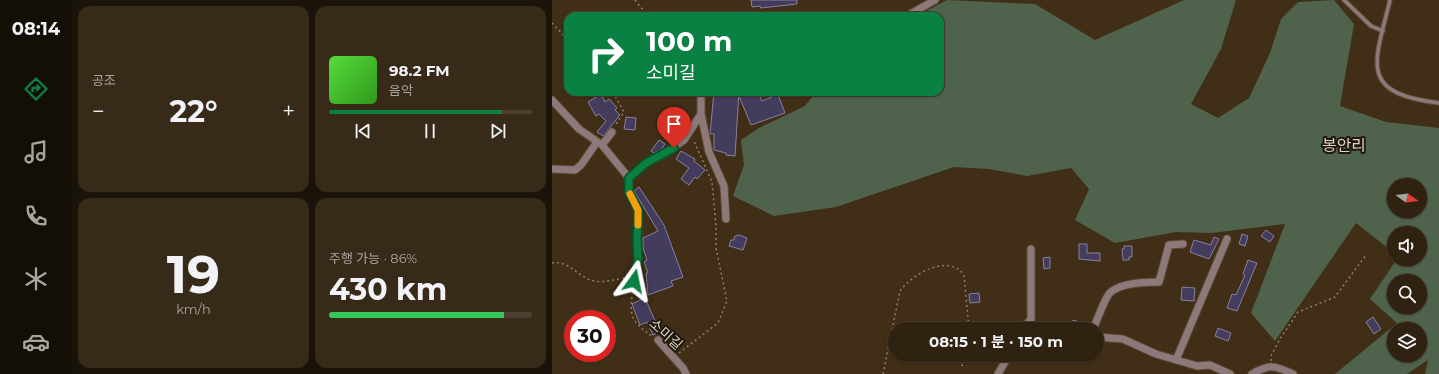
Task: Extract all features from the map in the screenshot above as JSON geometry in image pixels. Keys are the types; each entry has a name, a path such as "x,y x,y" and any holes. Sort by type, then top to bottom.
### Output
{"street":[{"path":"914,12 935,0"},
{"path":"701,96 701,114 709,152 724,186 726,219"},
{"path":"552,100 579,129 600,143 629,178 629,192 638,210 638,259 634,278"},
{"path":"629,178 646,163 674,148 684,140 701,114"},
{"path":"552,169 576,170 612,132"},
{"path":"1176,360 1227,239"},
{"path":"1096,322 1109,294 1126,285 1140,282 1160,282 1169,246 1183,244"},
{"path":"1028,322 1031,318 1031,249"},
{"path":"1104,338 1123,339 1132,342 1144,350 1197,366 1210,365 1230,374"},
{"name":"소미길","path":"658,340 674,358 683,372"},
{"path":"998,374 1005,362"},
{"path":"1252,374 1266,366 1276,367 1294,374"}],"lane":[{"path":"1344,0 1371,26 1383,31"},
{"path":"1390,0 1377,55 1376,69 1389,89 1404,96 1439,103"}],"path":[{"path":"635,0 645,12"},
{"path":"552,23 564,36"},
{"path":"612,132 624,112 615,96"},
{"path":"674,358 718,323 728,301 716,248 716,226 712,182 698,146 690,132"},
{"path":"1270,366 1271,356 1298,312 1334,297 1366,255"},
{"path":"552,263 569,266 582,276 593,281 634,278"},
{"path":"894,322 900,290 906,282 917,274 948,265 960,269 964,275 969,322"},
{"name":"소미길","path":"634,278 631,312 634,321 658,340"},
{"path":"883,374 888,349"},
{"path":"962,366 963,362"}],"green space":[{"path":"947,0 1035,4 1095,40 1184,0 1236,0 1221,49 1191,104 1218,118 1249,98 1270,53 1281,19 1298,2 1334,0 1354,24 1340,106 1386,122 1439,128 1439,374 1425,374 1428,360 1427,361 1427,322 1396,322 1370,299 1392,266 1427,266 1427,226 1387,226 1387,247 1356,223 1275,341 1251,313 1285,224 1211,233 1176,232 1115,243 1075,220 1089,189 1071,168 1027,176 989,169 954,167 836,207 774,216 733,196 744,165 741,140 759,128 805,106 813,96 944,96 944,12 924,12"},
{"path":"1387,331 1387,362 1425,362 1407,374 1335,374"}],"building":[{"path":"751,0 797,0 797,4 761,8 760,6 752,7"},
{"path":"598,96 602,96 605,102 609,99 617,108 615,110 620,115 603,136 597,132 606,121 599,114 596,116 588,102"},
{"path":"714,96 739,96 735,156 726,155 726,153 714,150 714,134 710,134"},
{"path":"739,96 760,96 762,101 772,96 779,96 785,113 751,125"},
{"path":"626,117 636,118 635,130 624,129"},
{"path":"673,118 679,122 674,132 667,129"},
{"path":"659,140 665,144 661,150 654,153 651,151"},
{"path":"681,151 695,159 694,161 705,170 697,179 695,177 689,185 681,179 689,168 676,159"},
{"path":"639,187 664,225 683,277 671,281 673,286 648,295 646,273 648,273 644,262 647,260 643,248 643,238 658,231 634,191"},
{"path":"1266,230 1274,236 1270,242 1261,236"},
{"path":"1242,234 1248,236 1245,246 1239,244"},
{"path":"739,235 747,238 743,250 729,246 731,240 734,240 735,236"},
{"path":"1214,237 1219,239 1209,259 1190,252 1194,240 1211,245"},
{"path":"1079,244 1087,244 1087,253 1100,253 1100,261 1079,259"},
{"path":"1124,246 1132,246 1132,257 1129,257 1129,260 1123,260 1122,249 1124,249"},
{"path":"1050,257 1050,268 1044,269 1043,258"},
{"path":"1248,260 1257,263 1237,311 1227,308 1232,294 1236,295 1245,275 1243,274"},
{"path":"1182,287 1195,288 1194,301 1181,300"},
{"path":"979,293 980,302 970,303 969,294"},
{"path":"645,298 660,332 653,335 647,322 640,325 632,304"},
{"path":"1373,317 1381,329 1374,334 1366,322"},
{"path":"1218,328 1231,333 1228,341 1215,336"}],"slow traffic":[{"path":"630,194 638,210 638,225"}],"district":[{"name":"봉안리","path":"1344,145"}],"route":[{"path":"634,281 638,259 638,210 629,192 629,178 646,163 674,148"}]}
